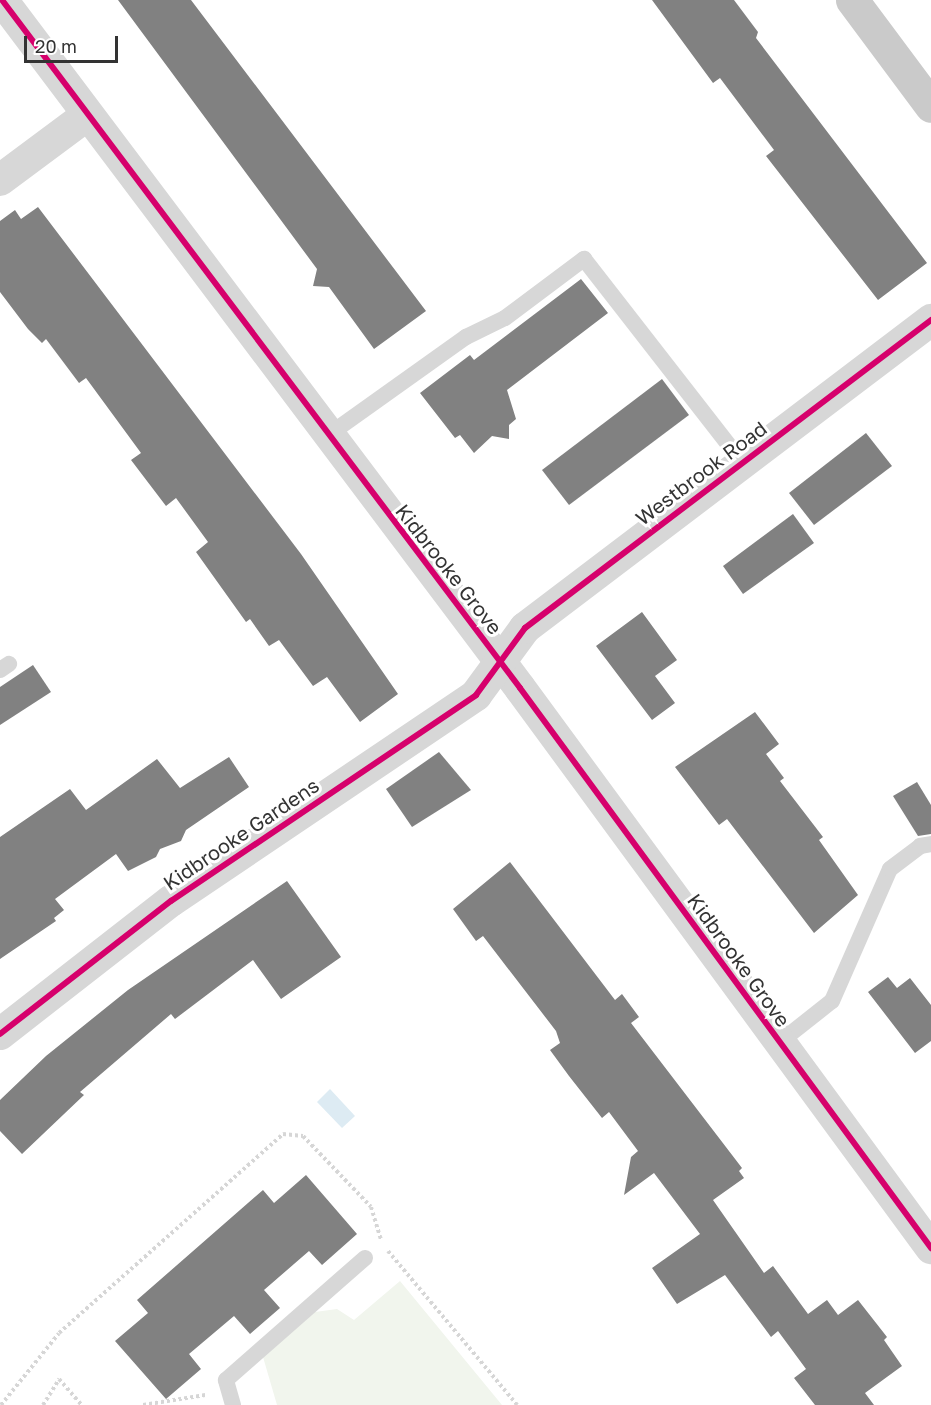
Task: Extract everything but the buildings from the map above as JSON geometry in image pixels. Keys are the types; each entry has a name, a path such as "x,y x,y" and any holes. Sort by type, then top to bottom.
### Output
{"main road":[{"path":"852,0 931,106"}],"street":[{"name":"Kidbrooke Grove","path":"2,0 86,116 501,664 931,1248"},
{"path":"0,180 86,116"},
{"name":"Westbrook Road","path":"501,664 525,628 931,320"},
{"name":"Kidbrooke Gardens","path":"0,1034 171,901 476,695 501,664"}],"lane":[{"path":"327,436 466,337 505,318 584,258 743,463"},
{"path":"780,1042 832,1001 890,869 920,846 931,844"},
{"path":"231,1397 226,1380 365,1258"}],"path":[{"path":"1,1405 59,1332 283,1134 293,1133 303,1136 371,1207 382,1244 517,1405"},
{"path":"43,1405 59,1379 81,1405"},
{"path":"142,1405 231,1397"}],"shaded area":[{"path":"330,1089 355,1116 342,1128 317,1102"},
{"path":"400,1281 502,1405 277,1405 263,1357 315,1312 337,1309 354,1320"}],"cycle path":[{"path":"2,0 520,688 931,1248"},
{"path":"0,1034 171,901 476,695 525,628 931,320"}]}
